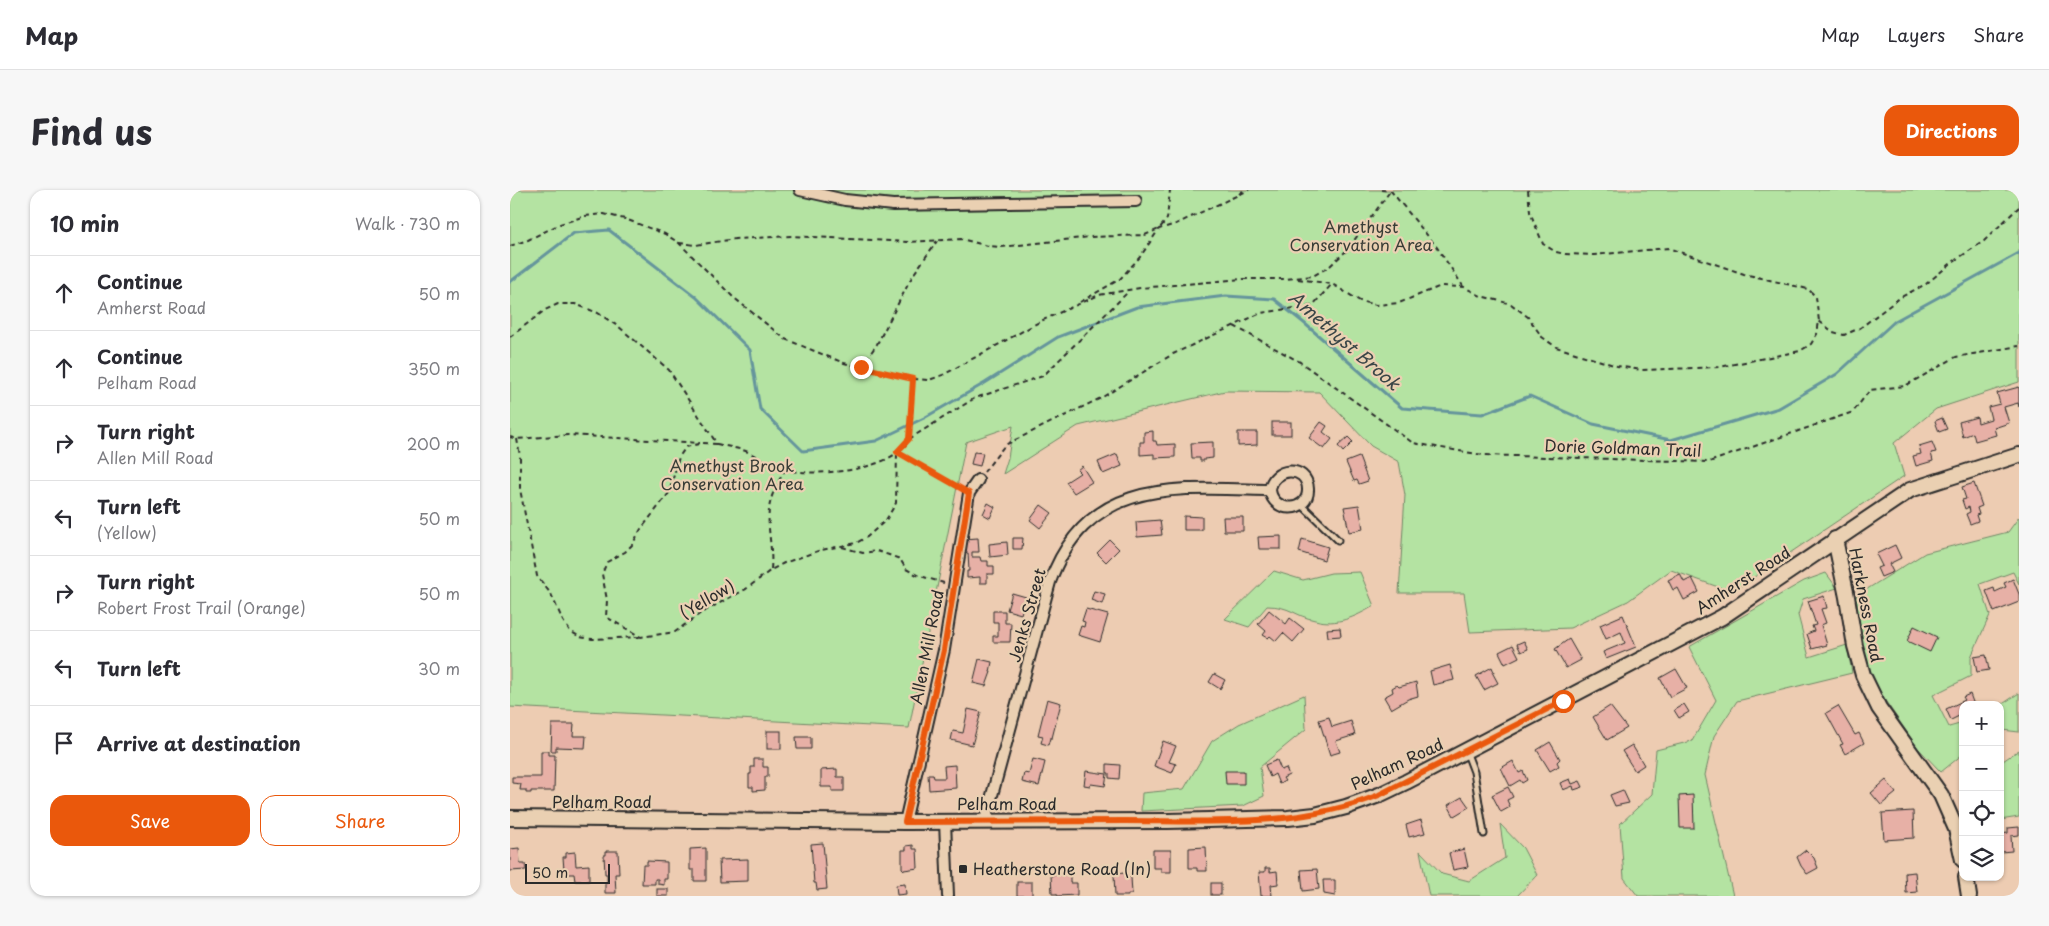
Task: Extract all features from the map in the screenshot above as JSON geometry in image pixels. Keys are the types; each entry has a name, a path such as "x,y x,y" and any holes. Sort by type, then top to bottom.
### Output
{"main road":[{"name":"Amherst Road","path":"1487,740 1722,617 1910,490 2019,455"},
{"name":"Harkness Road","path":"1836,539 1855,646 1865,680 1879,708 1941,795 1956,829 1959,842"},
{"name":"Pelham Road","path":"510,818 945,822 1208,821 1304,817 1336,810 1365,800 1487,740"},
{"path":"1967,881 1969,896"}],"street":[{"path":"800,190 845,200 893,205 1136,201"},
{"path":"1286,471 1296,472 1304,478 1308,487 1307,495 1301,504 1290,508 1280,506 1272,497 1270,490 1277,476 1286,471"},
{"name":"Allen Mill Road","path":"905,822 944,650 969,493 978,480"},
{"name":"Jenks Street","path":"986,821 1050,582 1059,561 1079,532 1107,509 1126,499 1148,492 1189,488 1270,490"},
{"path":"945,822 948,896"}],"lane":[{"path":"1301,504 1338,540"},
{"path":"1466,751 1474,772 1484,834"}],"path":[{"path":"1071,308 1120,279 1140,257 1167,219 1170,190"},
{"path":"1238,195 1244,190"},
{"path":"679,243 696,245 735,239 792,236 910,242 961,239 988,246 1001,247 1090,237 1145,235 1176,224 1249,190"},
{"path":"1381,190 1391,190"},
{"path":"1286,279 1312,276 1330,266 1347,250 1391,190"},
{"path":"1391,190 1436,246 1464,287"},
{"path":"510,246 586,216 604,214 625,219 665,234 679,243 733,296 785,339 844,363 913,379 929,380 943,375 1043,320 1099,295 1129,290 1242,279 1305,279 1332,284 1360,301 1376,305 1399,303 1441,286 1464,287 1481,296 1511,304 1528,317 1542,338 1556,347 1618,366 1642,370 1719,367 1800,352 1812,344 1817,334 1819,321 1816,297 1808,289 1744,274 1668,248 1594,255 1556,252 1543,244 1530,212 1528,190"},
{"path":"1819,321 1833,332 1844,335 1860,328 1879,312 1901,297 1926,284 1954,261 1984,241 2019,207"},
{"path":"861,367 877,344 913,275 938,240"},
{"path":"978,480 1005,445 1101,398 1173,354 1261,313 1313,305 1332,284"},
{"path":"642,637 606,617 607,600 602,574 607,562 625,552 632,545 641,529 669,493 679,457 686,447 703,443 717,444 749,452 770,465 785,470 842,472 874,465 897,452 909,439 975,398 1043,376 1129,290"},
{"path":"510,337 545,310 558,304 575,304 598,313 619,326 669,370 717,444"},
{"name":"Dorie Goldman Trail","path":"1234,326 1300,362 1413,443 1483,455 1700,462 1709,462 1853,412 1870,390 1906,386 1956,357 2019,346"},
{"path":"909,439 913,379"},
{"path":"510,437 517,439 568,435 717,444"},
{"name":"(Yellow)","path":"517,439 520,456 520,488 537,576 551,594 563,621 570,630 580,637 592,639 642,637 675,632 701,613 746,589 771,570 784,563 821,550 856,543 867,538 886,520 896,503 897,452"},
{"path":"897,452 969,493"},
{"path":"771,570 769,510 776,485 785,470"},
{"path":"841,546 863,553 877,551 889,555 900,559 906,569 917,575 954,585"}],"green space":[{"path":"510,190 2019,190 2019,382 1936,409 1894,443 1904,476 1732,592 1671,570 1628,601 1570,628 1470,632 1464,593 1399,593 1405,495 1399,462 1371,446 1319,392 1225,391 1078,426 1003,474 1008,458 1013,426 966,442 909,728 510,707"},
{"path":"2019,517 2019,584 2013,572 1980,584 1990,615 1971,657 1971,676 1933,695 1949,727 1959,724 1959,757 1941,772 1918,748 1884,699 1863,659 1856,596 1925,553 2008,532"},
{"path":"1274,571 1303,580 1331,573 1360,572 1374,606 1353,617 1331,622 1315,620 1275,606 1267,606 1249,627 1225,619"},
{"path":"1826,573 1837,588 1803,599 1798,615 1809,657 1847,645 1852,673 1737,701 1714,736 1705,775 1733,896 1638,896 1624,878 1620,824 1652,794 1656,750 1692,741 1716,700 1689,647 1804,581"},
{"path":"2019,693 2019,732 2004,730 2004,703"},
{"path":"1304,695 1306,729 1260,767 1264,796 1243,806 1141,811 1142,793 1184,789 1212,741 1239,724"},
{"path":"2019,750 2019,817 2004,819 2004,791 2004,760"},
{"path":"1500,824 1523,848 1537,875 1517,896 1429,896 1420,851 1442,874 1469,881 1505,858"}],"building":[{"path":"2019,387 2019,407 2018,403 2004,407 2009,423 1994,428 1996,435 1975,441 1973,433 1963,437 1959,422 1977,417 1978,423 1991,419 1988,407 2000,404 1997,393"},
{"path":"1942,418 1947,429 1939,432 1935,421"},
{"path":"1272,422 1291,422 1291,435 1272,435"},
{"path":"1321,422 1327,426 1323,432 1332,439 1324,449 1309,438"},
{"path":"1153,431 1153,441 1156,441 1157,445 1175,444 1175,457 1154,458 1154,454 1140,455 1140,442 1144,442 1144,432"},
{"path":"1238,432 1257,432 1257,445 1238,446"},
{"path":"1348,437 1353,442 1343,452 1338,446"},
{"path":"1213,442 1213,458 1200,461 1200,458 1192,458 1191,443"},
{"path":"1932,442 1936,452 1931,453 1933,461 1916,466 1913,456 1921,454 1919,446"},
{"path":"974,452 983,453 980,466 971,464"},
{"path":"1117,454 1122,466 1103,474 1098,462"},
{"path":"1359,457 1368,481 1359,484 1357,480 1354,481 1346,462"},
{"path":"1082,466 1092,482 1074,493 1066,482 1080,473 1077,470"},
{"path":"1974,483 1982,506 1977,508 1979,514 1976,515 1978,521 1970,524 1966,514 1970,512 1969,507 1965,509 1962,500 1966,499 1962,487"},
{"path":"988,503 995,507 990,518 983,514"},
{"path":"1041,505 1052,513 1040,528 1030,520"},
{"path":"1359,505 1363,529 1349,532 1344,507"},
{"path":"1184,516 1202,517 1202,530 1184,530"},
{"path":"1223,517 1243,517 1243,531 1224,531"},
{"path":"1160,520 1162,535 1137,537 1136,522"},
{"path":"1281,536 1281,549 1259,549 1258,537"},
{"path":"978,538 979,552 972,552 972,557 980,557 981,561 988,561 988,566 994,566 994,574 987,574 987,583 980,583 980,577 967,578 967,571 969,571 968,553 964,554 964,539"},
{"path":"1013,538 1023,538 1022,549 1013,549"},
{"path":"1302,539 1328,547 1324,560 1299,552"},
{"path":"1110,540 1119,549 1106,562 1097,553"},
{"path":"1007,542 1008,555 990,557 989,544"},
{"path":"1895,545 1901,558 1889,564 1893,572 1881,577 1877,568 1882,566 1876,554"},
{"path":"1680,574 1684,582 1692,578 1699,592 1684,600 1678,588 1673,590 1668,580"},
{"path":"2013,579 2019,594 2019,602 1994,612 1986,591 1994,588 1995,592 2006,587 2004,583"},
{"path":"1094,591 1105,594 1102,604 1091,600"},
{"path":"1012,593 1026,597 1021,614 1007,610"},
{"path":"1824,596 1827,608 1821,609 1826,623 1821,625 1827,645 1812,649 1807,634 1814,631 1812,626 1816,625 1808,601"},
{"path":"1086,609 1108,615 1100,642 1078,635 1081,626 1084,627 1085,622 1082,621"},
{"path":"1269,610 1286,624 1290,618 1304,629 1293,642 1283,633 1276,641 1270,636 1268,638 1263,635 1266,631 1258,624"},
{"path":"993,611 1005,611 1005,623 1011,623 1010,642 993,642 993,636 998,636 998,622 993,622"},
{"path":"1623,615 1636,647 1606,659 1603,652 1625,643 1621,632 1606,639 1600,625"},
{"path":"1914,626 1937,637 1930,652 1907,641"},
{"path":"1340,628 1341,636 1328,637 1327,629"},
{"path":"1569,639 1581,660 1566,668 1555,649"},
{"path":"1524,641 1528,649 1521,652 1517,644"},
{"path":"1513,645 1519,657 1505,664 1499,652"},
{"path":"1986,655 1989,670 1977,672 1974,657"},
{"path":"979,659 992,662 986,686 973,683"},
{"path":"1450,665 1454,680 1433,685 1430,671"},
{"path":"1492,667 1494,672 1492,672 1498,683 1484,690 1476,676"},
{"path":"1676,669 1687,688 1670,697 1660,678"},
{"path":"1214,674 1225,680 1220,689 1209,682"},
{"path":"1416,682 1418,696 1408,699 1391,709 1384,697 1393,692 1392,688 1397,685 1399,687"},
{"path":"1970,694 1973,701 1963,701 1965,700 1963,697"},
{"path":"1047,699 1061,703 1052,738 1050,738 1048,745 1041,743 1043,736 1038,735"},
{"path":"1959,703 1959,716 1951,720 1946,709"},
{"path":"1684,704 1689,712 1679,718 1674,710"},
{"path":"1610,706 1627,728 1607,740 1593,717"},
{"path":"1838,706 1855,735 1859,733 1864,743 1845,754 1840,745 1843,744 1826,713"},
{"path":"968,709 981,712 972,745 951,740 953,731 963,733"},
{"path":"1329,717 1332,727 1351,721 1355,735 1336,741 1340,752 1330,755 1319,720"},
{"path":"552,724 574,724 573,736 586,736 585,748 556,747 556,751 551,751"},
{"path":"767,731 781,731 781,749 767,749"},
{"path":"796,737 811,737 811,749 797,749"},
{"path":"1163,741 1176,746 1169,762 1176,764 1172,773 1154,766"},
{"path":"1550,742 1560,759 1557,762 1559,766 1550,771 1537,750"},
{"path":"1632,745 1644,765 1635,771 1622,751"},
{"path":"541,751 549,751 549,755 555,755 554,791 531,791 531,793 526,793 526,790 520,790 521,784 512,783 512,777 541,777"},
{"path":"754,759 763,759 763,767 768,767 768,777 765,777 765,790 753,791 753,787 749,787 749,774 751,774 751,767 754,767"},
{"path":"1033,759 1045,762 1039,786 1022,782 1024,773 1029,774"},
{"path":"1277,760 1281,770 1286,768 1289,775 1283,778 1285,781 1279,784 1275,774 1270,777 1265,765"},
{"path":"1513,761 1519,773 1523,771 1527,780 1522,783 1520,780 1510,786 1501,768"},
{"path":"1107,764 1120,765 1119,779 1109,778"},
{"path":"955,765 956,788 929,790 928,774 933,774 934,778 945,778 944,766"},
{"path":"837,769 837,777 844,777 844,791 832,791 832,787 821,787 821,770"},
{"path":"1086,771 1107,774 1105,786 1084,785"},
{"path":"1225,771 1244,771 1244,784 1226,784"},
{"path":"1570,779 1572,784 1580,781 1583,787 1574,790 1573,786 1563,790 1560,783"},
{"path":"1886,780 1896,793 1881,805 1871,793"},
{"path":"1508,787 1513,797 1507,800 1510,807 1501,812 1492,795"},
{"path":"1623,790 1629,803 1615,806 1610,795"},
{"path":"1693,795 1694,828 1680,828 1679,796"},
{"path":"1462,797 1469,807 1454,816 1448,805"},
{"path":"1913,811 1914,838 1884,840 1882,813"},
{"path":"1421,820 1425,833 1409,837 1406,825"},
{"path":"2019,827 2019,835 2011,836 2012,851 2004,852 2004,834 2008,833 2008,828"},
{"path":"823,843 827,889 817,890 816,883 814,883 811,844"},
{"path":"913,845 913,849 917,849 918,868 904,870 902,868 902,850 906,850 906,846"},
{"path":"1206,847 1207,871 1197,871 1197,868 1189,868 1189,848"},
{"path":"519,848 520,864 525,864 526,870 510,871 510,849"},
{"path":"706,848 706,881 694,881 694,870 690,870 690,849"},
{"path":"1464,849 1468,867 1453,870 1449,853"},
{"path":"1153,850 1171,850 1171,872 1161,872 1161,868 1153,868"},
{"path":"1806,850 1814,858 1818,868 1807,874 1797,857"},
{"path":"606,851 618,851 619,874 615,874 616,893 605,893 607,874 605,874 604,855 606,855"},
{"path":"575,852 576,866 589,865 589,881 575,881 574,874 566,874 566,870 564,870 563,857 566,857 566,853"},
{"path":"748,859 748,881 720,882 719,860"},
{"path":"647,861 667,862 667,879 664,879 664,885 658,884 658,879 655,879 655,884 642,884 643,865 647,865"},
{"path":"1265,868 1270,868 1270,872 1277,871 1278,884 1271,885 1272,896 1261,896 1259,872 1265,872"},
{"path":"1317,869 1319,889 1303,891 1301,870"},
{"path":"1915,872 1917,892 1906,893 1905,873"},
{"path":"1125,873 1125,877 1131,877 1132,894 1128,894 1128,896 1115,896 1114,874"},
{"path":"1070,874 1070,883 1077,883 1077,895 1057,896 1057,894 1052,894 1051,875"},
{"path":"1323,880 1335,880 1335,896 1324,894"},
{"path":"1017,882 1032,882 1032,896 1017,896"},
{"path":"1211,883 1221,883 1221,895 1211,895"},
{"path":"905,884 906,894 897,895 896,885"},
{"path":"657,889 668,889 668,896 657,896"}],"waterway":[{"name":"Amethyst Brook","path":"510,282 574,233 609,230 696,297 750,350 760,409 803,451 876,441 924,418 985,383 1058,337 1137,307 1226,296 1274,299 1402,408 1482,414 1530,396 1593,424 1671,440 1779,408 1837,374 1895,321 2019,253"}],"place":[{"name":"Heatherstone Road (In)","path":"963,869"}],"route":[{"path":"861,367 913,379 909,439 897,452 969,493 944,650 905,822 1198,821 1288,818 1315,815 1356,804 1379,795 1563,701"}],"park label":[{"name":"Amethyst Conservation Area","path":"1361,236"},
{"name":"Amethyst Brook Conservation Area","path":"732,475"}]}
